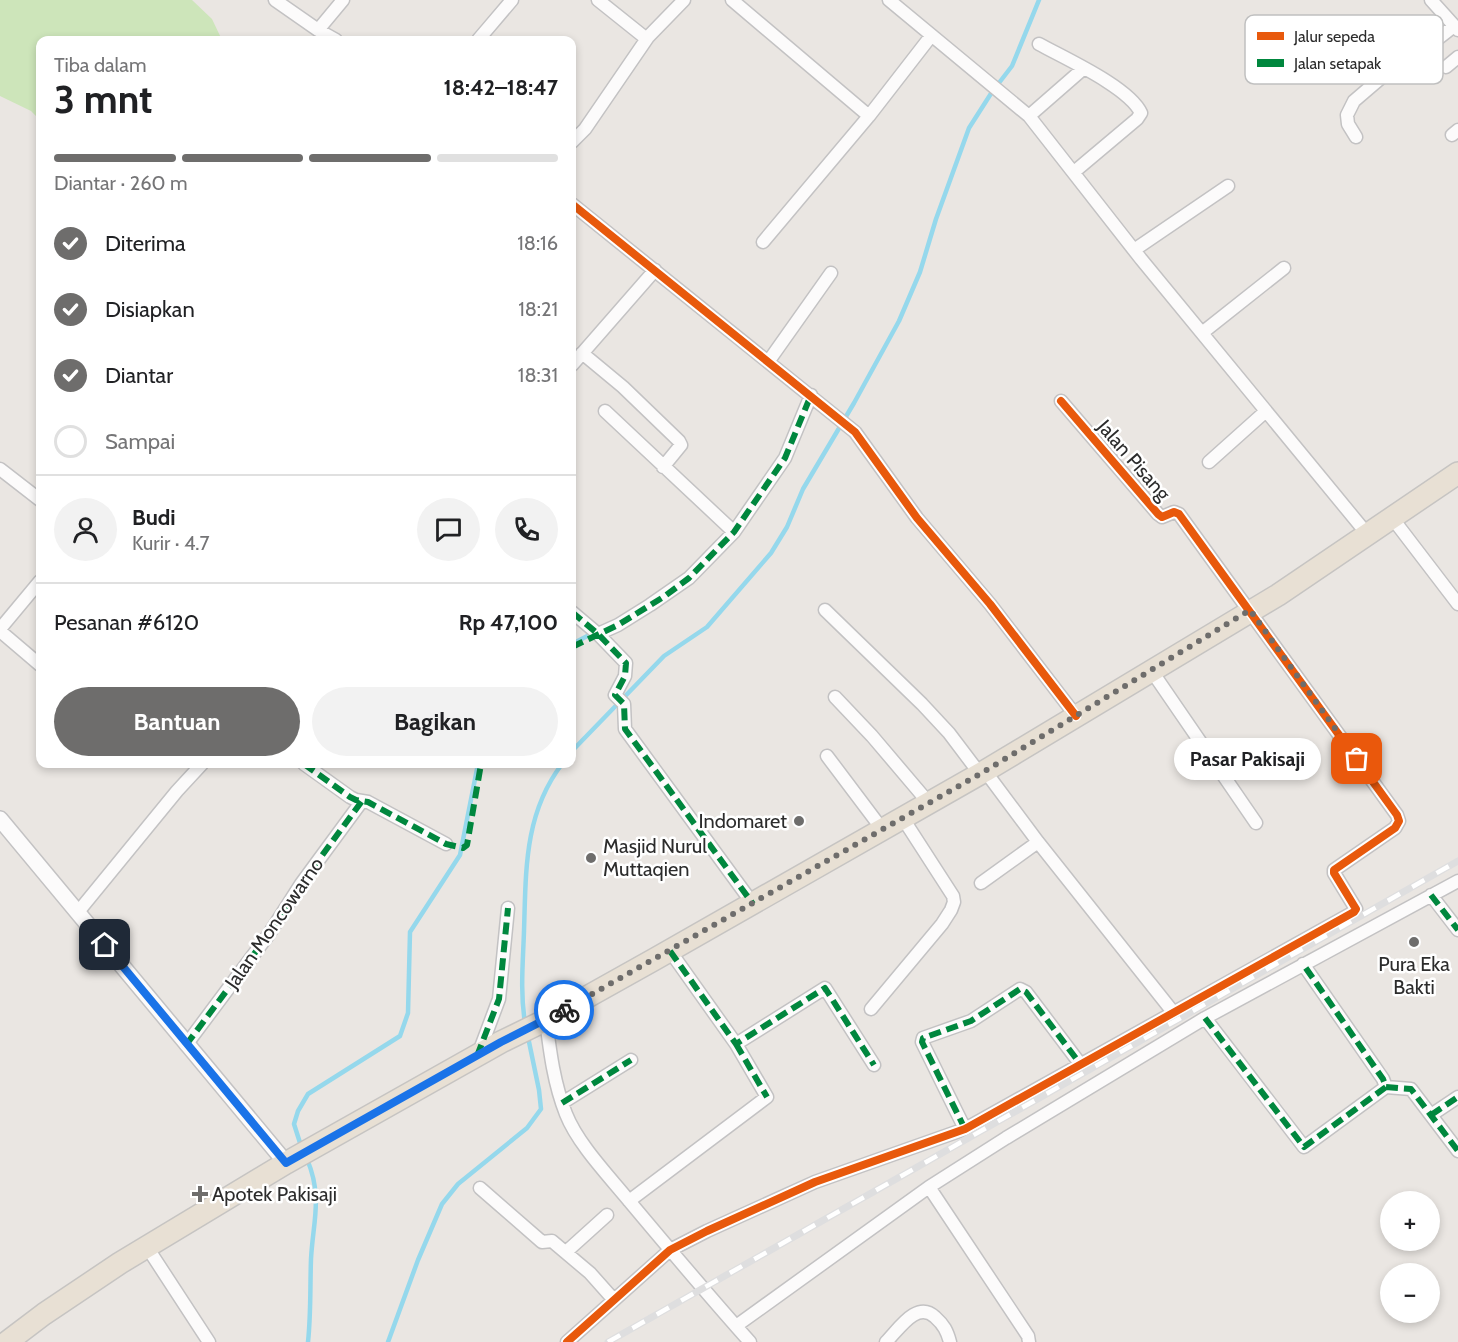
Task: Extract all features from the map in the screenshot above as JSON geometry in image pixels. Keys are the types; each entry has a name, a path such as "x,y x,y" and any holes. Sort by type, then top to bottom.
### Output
{"highway":[{"path":"7,1342 44,1314 147,1247 298,1157 501,1042 753,904 983,772 1278,595 1458,473"}],"street":[{"path":"275,0 329,36"},
{"path":"318,30 343,0"},
{"path":"481,36 512,0"},
{"path":"598,0 643,36 648,37"},
{"path":"576,138 585,129 648,37 684,0"},
{"path":"732,0 869,116"},
{"path":"889,0 1029,116 1134,250 1368,535"},
{"path":"1431,0 1456,28 1443,37"},
{"path":"763,242 869,116 931,36"},
{"path":"1039,44 1100,76 1136,105 1141,113 1137,119 1074,172"},
{"path":"1446,67 1458,57"},
{"path":"1029,116 1084,68"},
{"path":"1356,137 1348,124 1347,115 1354,101 1374,84"},
{"path":"1134,250 1228,186"},
{"path":"576,207 855,432 917,518 990,604 1076,716"},
{"path":"1202,333 1284,268"},
{"path":"576,360 655,270"},
{"path":"768,362 831,273"},
{"path":"582,353 679,441 681,445 678,450 663,467"},
{"path":"595,632 618,625 689,579 734,532 785,458 812,396"},
{"name":"Jalan Pisang","path":"1061,401 1158,514 1162,517 1174,512 1179,514 1250,610"},
{"path":"605,411 734,532"},
{"path":"1209,462 1266,411"},
{"path":"0,469 36,497"},
{"path":"1393,519 1458,604"},
{"path":"36,586 0,630 36,662"},
{"path":"825,610 922,704 983,772 1173,1012"},
{"path":"567,1342 670,1250 815,1182 965,1129 1354,912 1356,909 1334,870 1395,828 1399,821 1397,815 1250,610"},
{"path":"576,615 626,663 626,676 620,699 625,729 753,904"},
{"path":"1151,670 1256,823"},
{"path":"835,697 872,736 928,802"},
{"path":"827,756 882,829"},
{"path":"78,912 177,790 198,768"},
{"path":"310,768 350,797 368,802 446,844"},
{"name":"Jalan Moncowarno","path":"186,1045 269,934 301,884 362,801"},
{"path":"871,1009 942,924 954,902 953,896 902,817"},
{"path":"0,819 186,1045 298,1157"},
{"path":"981,883 1038,842"},
{"path":"736,1326 929,1187 1006,1138 1205,1018 1458,881"},
{"path":"1431,895 1458,930"},
{"path":"477,1056 499,999 508,908"},
{"path":"629,1201 766,1097 736,1044 669,951"},
{"path":"1303,964 1383,1079 1386,1087"},
{"path":"736,1044 825,988 874,1065"},
{"path":"965,1129 922,1042 923,1038 971,1021 1020,989 1026,992 1081,1065"},
{"path":"1205,1018 1304,1147 1386,1087 1411,1089 1458,1151"},
{"path":"540,1022 562,1103 576,1132 629,1201 750,1342"},
{"path":"562,1103 631,1060"},
{"path":"1431,1115 1458,1097"},
{"path":"929,1187 1028,1336 1029,1342"},
{"path":"480,1188 542,1242 551,1240 566,1252 590,1273 614,1300"},
{"path":"566,1252 607,1215"},
{"path":"147,1247 209,1342"},
{"path":"886,1342 915,1313 921,1310 929,1311 945,1326 950,1342"}],"green space":[{"path":"0,0 192,0 212,19 220,36 36,36 36,116 31,111 0,96"}],"waterway":[{"path":"576,747 664,656 707,627 771,553 787,527 803,489 899,321 920,272 936,219 969,128 1012,66 1039,0"},
{"path":"576,642 595,632"},
{"path":"301,1146 294,1124 298,1111 308,1094 400,1036 408,1013 410,932 460,855 477,768"},
{"path":"525,1023 522,977 529,843 540,803 559,768"},
{"path":"388,1342 418,1260 442,1204 458,1184 527,1128 541,1109 528,1037"},
{"path":"307,1159 316,1197 308,1342"}],"railway":[{"path":"608,1342 1458,861"}],"marked path":[{"path":"576,645 618,625 665,596 689,578 734,532 785,458 811,395"},
{"path":"576,615 626,663 625,676 615,695 624,704 625,729 753,904"},
{"path":"310,768 350,797 368,802 446,844 463,848 467,845 480,768"},
{"path":"186,1045 269,934 301,884 362,801"},
{"path":"1431,895 1458,930"},
{"path":"477,1056 499,999 508,908"},
{"path":"670,951 736,1044 825,988 874,1065"},
{"path":"1205,1018 1304,1147 1386,1087 1383,1079 1303,964"},
{"path":"965,1129 922,1042 923,1038 971,1021 1020,989 1026,992 1081,1065"},
{"path":"736,1044 767,1097"},
{"path":"562,1103 631,1060"},
{"path":"1386,1087 1411,1089 1458,1151"},
{"path":"1431,1115 1458,1097"}],"cycle path":[{"path":"576,207 855,432 917,518 990,604 1076,716"},
{"path":"567,1342 670,1250 815,1182 965,1129 1356,909 1334,870 1395,828 1399,821 1397,815 1179,514 1174,512 1162,517 1158,514 1061,401"}],"way so far":[{"path":"564,1010 980,774 1250,610 1357,759"}],"place":[{"name":"Pasar Pakisaji","path":"1357,759"},
{"name":"Indomaret","path":"799,821"},
{"name":"Masjid Nurul Muttaqien","path":"591,858"},
{"name":"Pura Eka Bakti","path":"1414,942"},
{"name":"Apotek Pakisaji","path":"200,1194"}],"route":[{"path":"105,945 286,1163 501,1042 564,1010"}]}
